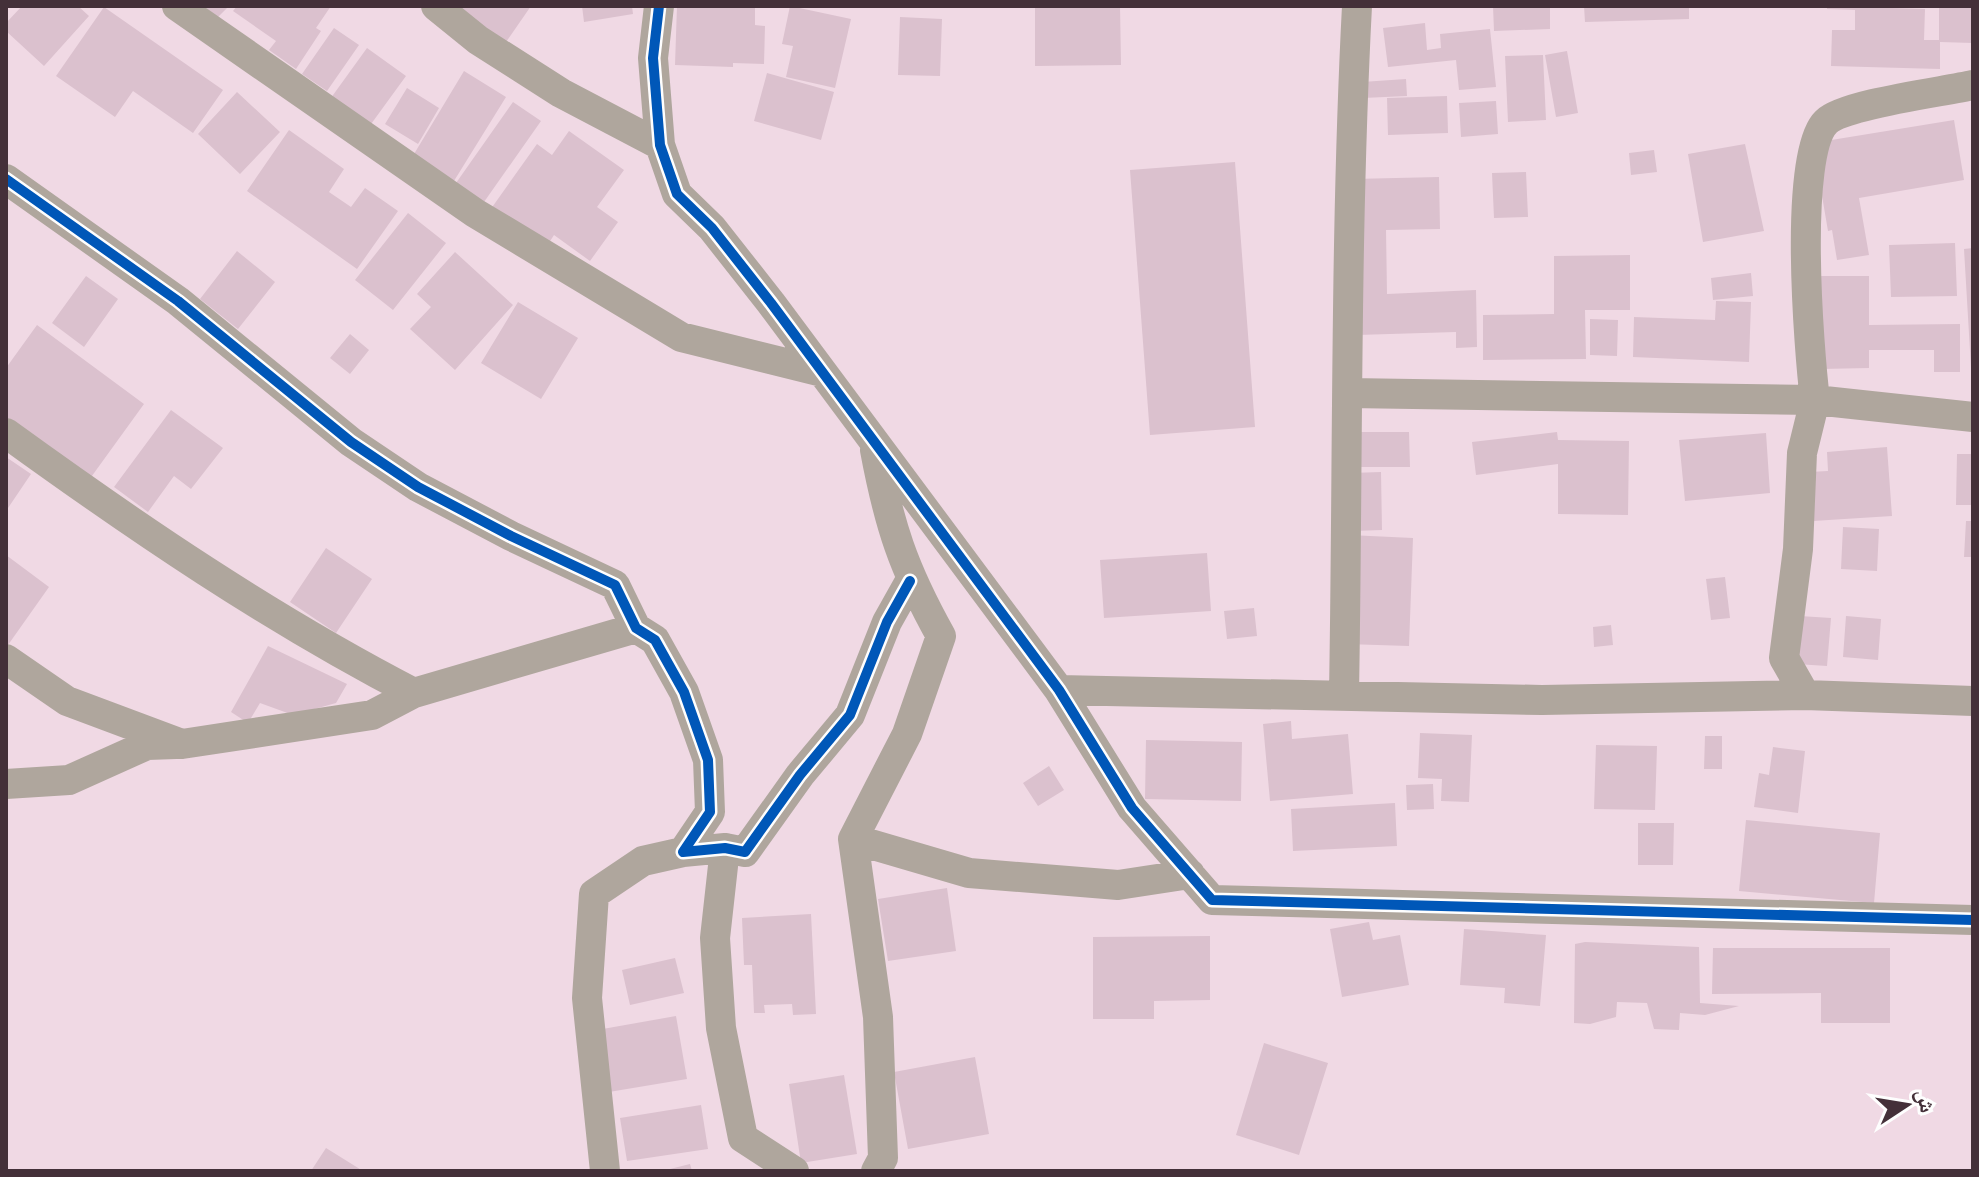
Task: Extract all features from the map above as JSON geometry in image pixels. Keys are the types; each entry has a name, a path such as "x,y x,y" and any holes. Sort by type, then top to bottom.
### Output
{"street":[{"path":"177,6 475,213 681,337 822,372"},
{"path":"436,6 478,40 561,93 660,145"},
{"path":"659,6 653,58 660,145 677,194 712,228 1059,690 1132,808 1212,900 1973,920"},
{"path":"1344,694 1349,393 1348,174 1357,6"},
{"path":"1805,695 1784,658 1798,549 1802,453 1815,400 1806,331 1807,213 1813,140 1826,122 1850,108 1973,85"},
{"path":"6,179 178,301 351,442 418,487 511,536 615,585 636,628 655,640 684,692 708,760 710,812 683,852"},
{"path":"1349,393 1815,400 1973,417"},
{"path":"6,433 172,550 329,649 414,693"},
{"path":"874,444 888,521 910,581 941,636 907,734 853,839 878,1017 883,1158 876,1171"},
{"path":"605,1171 587,998 594,894 643,861 683,852 725,848 745,852 800,775 850,715 887,622 910,581"},
{"path":"6,784 69,780 147,745 182,744 372,715 414,693 636,628"},
{"path":"6,659 67,701 182,744"},
{"path":"1059,690 1542,700 1805,695 1973,701"},
{"path":"853,839 969,873 1118,885 1190,874"},
{"path":"725,848 715,938 720,1013 743,1138 794,1171"}],"building":[{"path":"22,6 78,6 89,16 44,66 6,31 6,23"},
{"path":"204,6 229,6 217,18"},
{"path":"237,6 331,6 316,28 321,31 296,69 269,50 276,41 233,11"},
{"path":"447,6 531,6 504,45"},
{"path":"582,6 632,6 633,14 584,22"},
{"path":"677,6 755,6 755,25 765,26 764,64 733,63 733,67 675,65"},
{"path":"790,6 851,19 835,88 786,77 793,46 782,44"},
{"path":"1035,6 1120,6 1121,65 1035,66"},
{"path":"1493,6 1550,6 1550,29 1494,31"},
{"path":"1584,6 1689,6 1689,19 1585,22"},
{"path":"1827,6 1925,9 1924,40 1939,40 1939,6 1973,6 1973,43 1940,42 1940,69 1831,66 1832,30 1855,30 1855,10 1827,9"},
{"path":"104,7 223,90 193,133 133,91 115,117 56,76"},
{"path":"900,17 942,19 940,76 898,75"},
{"path":"1425,23 1427,50 1441,48 1440,34 1490,29 1496,87 1459,90 1456,60 1388,67 1383,28"},
{"path":"334,28 359,45 327,91 302,74"},
{"path":"367,48 406,76 366,131 328,102"},
{"path":"1567,51 1578,113 1556,117 1545,55"},
{"path":"1543,55 1546,120 1508,122 1505,56"},
{"path":"464,71 506,97 449,189 408,164"},
{"path":"767,73 834,92 821,140 754,121"},
{"path":"1406,79 1407,96 1363,98 1362,82"},
{"path":"407,88 439,108 418,144 385,124"},
{"path":"237,92 280,132 240,174 198,134"},
{"path":"1447,96 1448,133 1388,135 1387,98"},
{"path":"1496,101 1498,134 1461,137 1459,103"},
{"path":"513,102 541,121 484,202 456,183"},
{"path":"1954,120 1964,180 1859,198 1869,255 1837,260 1832,230 1828,231 1813,143"},
{"path":"289,130 344,169 329,192 351,207 365,188 398,211 357,269 247,191"},
{"path":"569,131 624,170 597,207 618,222 590,261 554,235 543,252 488,213 537,144 552,155"},
{"path":"1745,144 1764,231 1703,242 1688,154"},
{"path":"1654,150 1657,172 1631,175 1629,153"},
{"path":"1235,162 1255,427 1150,435 1130,170"},
{"path":"1526,172 1528,217 1494,218 1492,173"},
{"path":"1439,177 1440,229 1386,230 1387,294 1476,290 1477,347 1456,348 1456,332 1357,335 1353,179"},
{"path":"408,213 446,243 393,310 355,280"},
{"path":"1955,243 1957,296 1891,297 1889,245"},
{"path":"1973,248 1973,368 1971,368 1964,249"},
{"path":"237,251 275,282 238,329 200,299"},
{"path":"455,252 513,305 455,370 410,329 431,307 417,294"},
{"path":"1630,255 1630,310 1585,310 1586,359 1483,360 1483,315 1554,314 1554,256"},
{"path":"1751,273 1753,296 1713,300 1711,278"},
{"path":"86,276 118,299 84,347 52,323"},
{"path":"1821,276 1869,276 1869,325 1960,324 1960,372 1934,372 1934,350 1869,350 1869,368 1821,369"},
{"path":"1716,301 1751,302 1749,362 1633,357 1634,317 1715,320"},
{"path":"518,302 578,338 541,399 481,363"},
{"path":"1590,319 1618,320 1617,356 1590,355"},
{"path":"37,325 144,404 89,480 6,418 6,368"},
{"path":"350,334 369,350 350,374 330,358"},
{"path":"171,410 223,448 191,489 174,476 148,512 114,487"},
{"path":"1353,432 1409,432 1410,467 1353,467"},
{"path":"1557,432 1558,440 1629,441 1628,515 1558,514 1558,464 1476,475 1472,442"},
{"path":"1766,433 1770,493 1685,501 1679,440"},
{"path":"1887,447 1892,516 1813,521 1809,472 1828,471 1827,452"},
{"path":"1957,454 1973,454 1973,505 1956,505"},
{"path":"6,457 31,474 6,511"},
{"path":"1381,472 1382,530 1352,531 1351,473"},
{"path":"1966,521 1973,521 1973,557 1964,557"},
{"path":"1843,527 1879,529 1877,571 1841,569"},
{"path":"1349,535 1413,538 1409,646 1346,644"},
{"path":"326,548 372,579 336,633 290,602"},
{"path":"1207,553 1211,611 1104,618 1100,560"},
{"path":"6,555 49,587 8,645 6,643"},
{"path":"1725,577 1730,618 1711,620 1706,579"},
{"path":"1254,608 1257,636 1227,639 1224,611"},
{"path":"1800,616 1831,618 1827,666 1796,664"},
{"path":"1846,616 1881,619 1878,660 1843,657"},
{"path":"1611,625 1613,645 1594,647 1593,627"},
{"path":"268,646 347,684 336,703 293,715 260,703 248,723 231,712"},
{"path":"1291,721 1292,739 1348,734 1353,794 1270,801 1263,724"},
{"path":"1420,733 1472,735 1469,802 1441,801 1442,779 1418,778"},
{"path":"1705,736 1722,736 1722,769 1704,769"},
{"path":"1146,740 1242,742 1241,801 1145,799"},
{"path":"1596,745 1657,746 1655,810 1594,809"},
{"path":"1773,747 1805,751 1798,813 1754,807 1759,773 1769,775"},
{"path":"1049,766 1064,790 1038,806 1023,783"},
{"path":"1433,784 1434,809 1407,810 1406,785"},
{"path":"1395,803 1397,846 1293,851 1291,809"},
{"path":"1746,820 1880,833 1874,903 1739,891"},
{"path":"1638,823 1674,823 1673,865 1638,865"},
{"path":"947,888 956,951 888,961 878,899"},
{"path":"811,914 816,1014 793,1015 792,1004 764,1005 765,1013 754,1013 752,965 744,965 742,918"},
{"path":"1369,922 1373,940 1400,935 1409,985 1342,997 1330,929"},
{"path":"1464,929 1546,935 1540,1006 1504,1003 1505,988 1460,985"},
{"path":"1210,936 1210,1000 1154,1001 1154,1019 1093,1019 1093,937"},
{"path":"1575,944 1699,947 1700,1003 1739,1006 1705,1015 1680,1013 1679,1030 1654,1029 1647,1003 1617,1002 1616,1017 1590,1024 1574,1023"},
{"path":"1713,948 1890,948 1890,1023 1821,1023 1821,993 1712,994"},
{"path":"675,958 684,993 630,1005 622,970"},
{"path":"676,1016 687,1079 609,1092 597,1030"},
{"path":"1264,1043 1328,1063 1299,1155 1236,1135"},
{"path":"975,1057 989,1134 908,1149 894,1072"},
{"path":"844,1075 857,1154 801,1163 789,1084"},
{"path":"701,1105 708,1149 627,1161 620,1118"},
{"path":"326,1148 363,1171 311,1171"},
{"path":"690,1164 692,1171 666,1171 666,1170"}],"cycle path":[{"path":"659,6 653,58 660,145 677,194 712,228 771,303 1059,690 1132,808 1212,900 1973,920"},
{"path":"6,179 178,301 351,442 418,487 511,536 615,585 636,628 655,640 684,692 708,760 710,812 683,852 725,848 745,852 800,775 850,715 887,622 910,581"}]}
